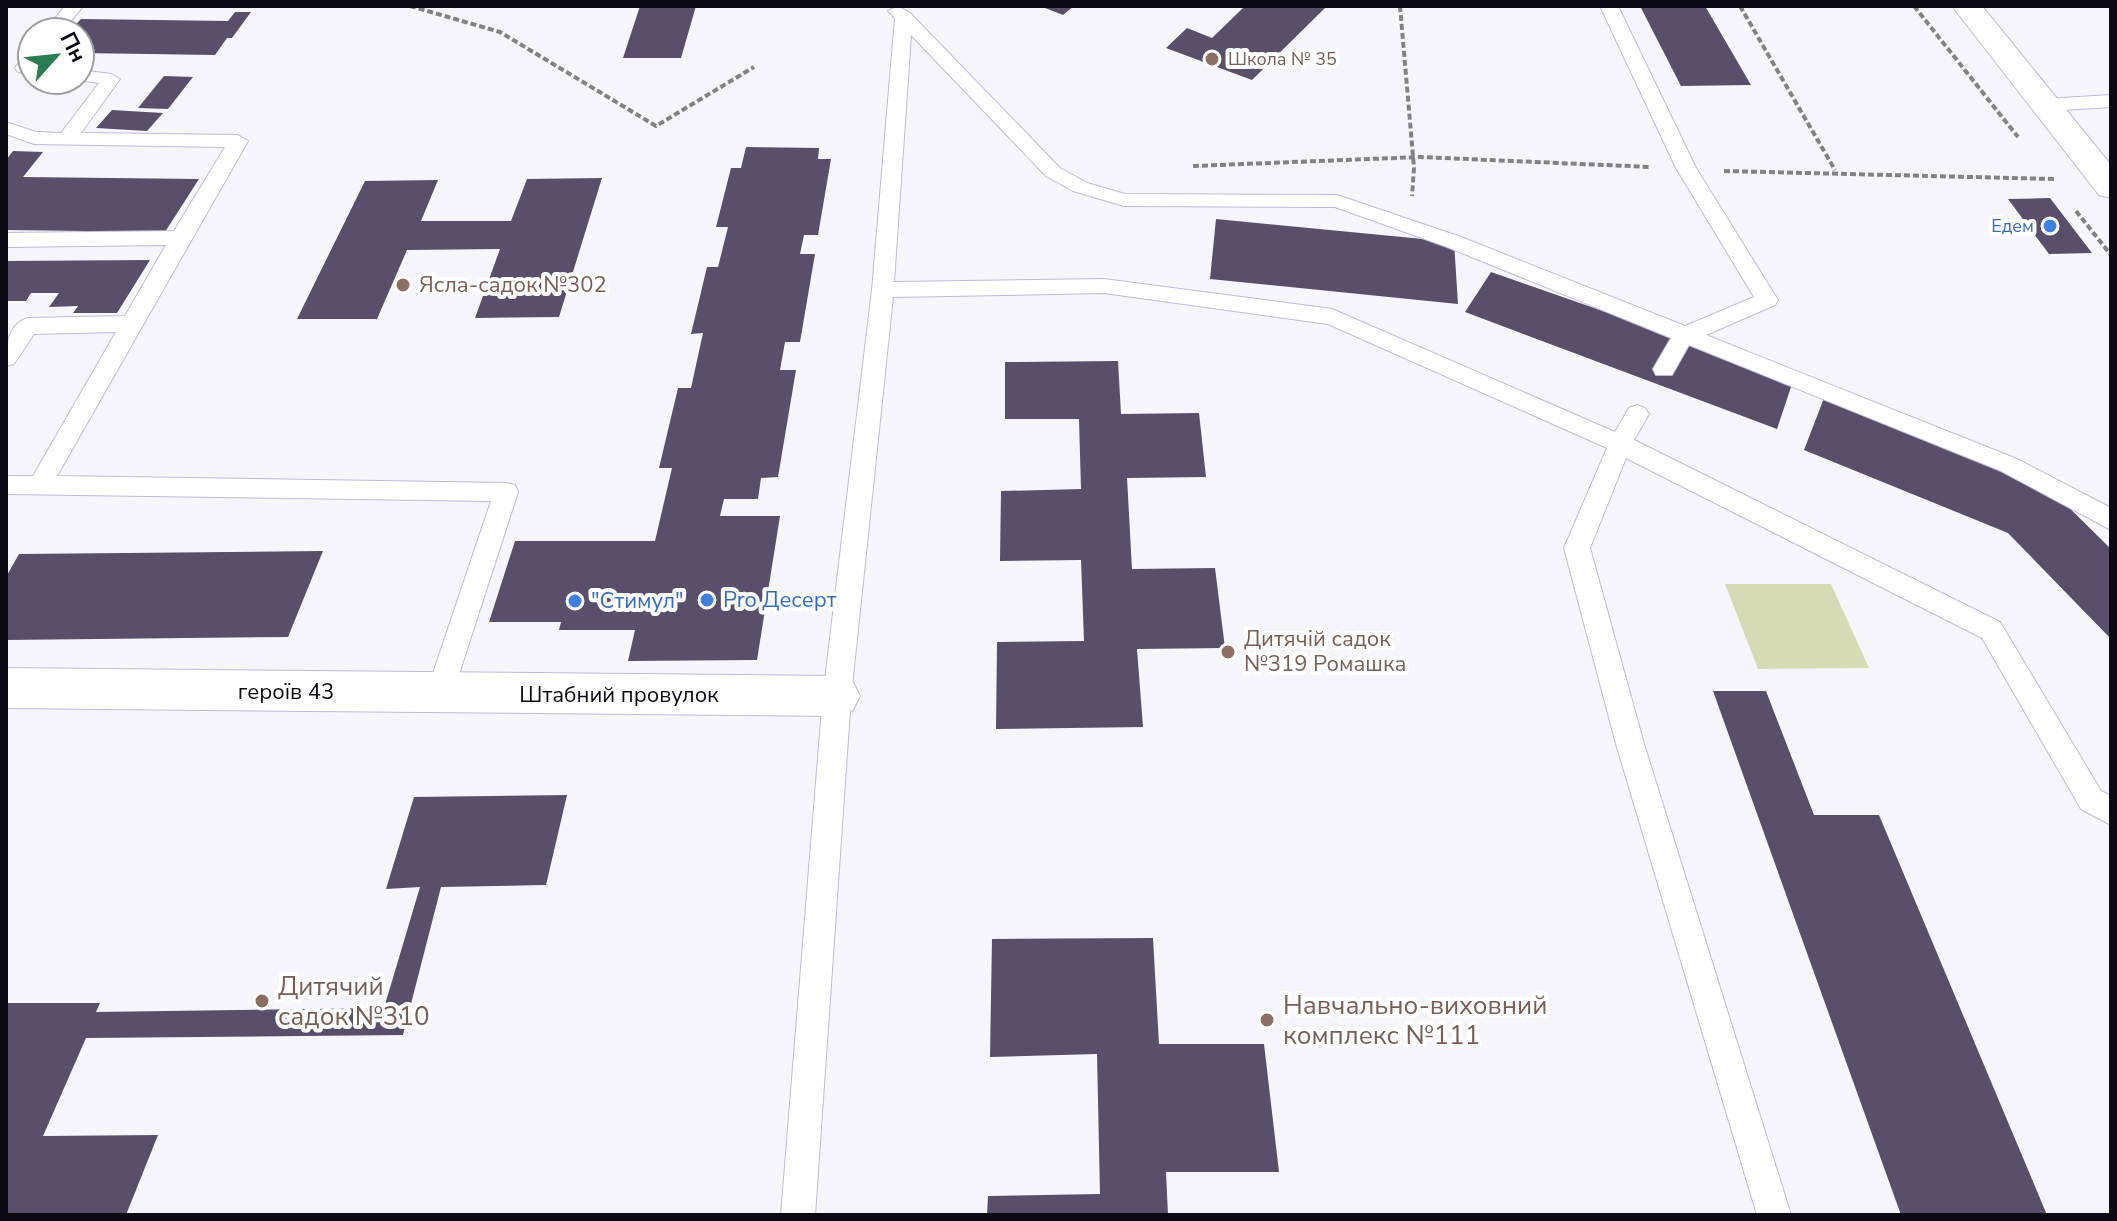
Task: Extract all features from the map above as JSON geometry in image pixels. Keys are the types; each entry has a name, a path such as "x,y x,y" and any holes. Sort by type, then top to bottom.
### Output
{"street":[{"path":"1967,6 2111,186"},
{"name":"героїв 43","path":"6,688 421,694"},
{"name":"Штабний провулок","path":"421,694 837,696"}],"lane":[{"path":"1609,6 1686,168 1767,300 1684,335 1664,369"},
{"path":"897,12 1053,172 1080,187 1124,200 1337,201 2009,465 2111,520"},
{"path":"798,1215 837,696 883,290 897,12"},
{"path":"67,138 111,79 96,77"},
{"path":"2046,105 2111,101"},
{"path":"6,128 34,138 238,141 40,485"},
{"path":"6,240 180,238"},
{"path":"883,290 1104,286 1332,317 1620,444 1991,630 2091,800 2111,811"},
{"path":"6,358 28,326 132,324"},
{"path":"1637,414 1620,444 1577,548 1630,744 1774,1215"},
{"path":"6,485 506,492 421,694"}],"path":[{"path":"410,6 500,32 656,126 754,67"},
{"path":"1400,6 1413,158 1409,227"},
{"path":"1740,6 1835,171"},
{"path":"1914,6 2022,142"},
{"path":"1179,167 1413,158 2051,179 2111,186"},
{"path":"2041,166 2060,190"},
{"path":"2068,201 2111,255"}],"green space":[{"path":"1725,584 1831,584 1869,668 1758,669"}],"building":[{"path":"640,6 696,6 681,58 623,58"},
{"path":"1040,6 1074,6 1063,15"},
{"path":"1245,6 1327,6 1252,80 1166,48 1187,28 1212,38"},
{"path":"1640,6 1705,6 1751,85 1681,86"},
{"path":"235,12 251,12 215,55 96,53 96,19 228,21"},
{"path":"164,76 193,77 168,109 138,108"},
{"path":"112,110 163,113 147,131 96,128"},
{"path":"746,147 819,148 818,159 831,159 818,235 804,235 800,254 815,254 800,342 785,342 780,370 796,370 778,477 761,478 758,499 724,499 720,516 780,516 757,660 628,661 635,630 559,630 561,622 489,622 515,541 655,541 672,468 659,468 678,388 691,388 703,333 691,334 707,267 718,267 728,227 716,227 731,168 741,168"},
{"path":"13,151 43,152 23,177 199,179 165,232 6,230 6,160"},
{"path":"602,178 559,317 475,318 500,249 407,250 377,319 297,319 365,181 438,180 421,221 511,221 527,179"},
{"name":"Едем","path":"2050,198 2092,253 2049,254 2008,199"},
{"path":"1216,219 1454,242 1458,304 1210,279"},
{"path":"150,260 117,313 73,313 78,306 49,307 59,293 31,293 26,301 6,301 6,261"},
{"path":"1491,272 1794,378 1777,429 1465,312"},
{"path":"1118,361 1121,414 1199,413 1206,477 1127,478 1132,569 1215,568 1225,648 1137,649 1143,727 996,729 997,642 1084,641 1081,560 1000,561 1001,491 1081,489 1079,419 1005,419 1005,362"},
{"path":"1824,398 2045,484 2111,549 2111,639 2008,533 1804,450"},
{"path":"323,551 288,637 6,640 6,577 19,554"},
{"path":"1713,691 1766,691 1814,815 1879,815 2047,1215 1901,1215"},
{"path":"567,795 546,885 441,887 403,1035 86,1038 43,1136 158,1135 126,1215 6,1215 6,1003 100,1003 96,1012 384,1008 420,887 386,889 414,797"},
{"path":"1153,938 1159,1044 1264,1044 1279,1172 1166,1172 1168,1215 987,1215 988,1196 1100,1194 1097,1054 990,1057 992,939"}],"place":[{"name":"Школа № 35","path":"1212,59"},
{"name":"Едем","path":"2050,226"},
{"name":"Ясла-садок №302","path":"403,285"},
{"name":"Pro Десерт","path":"707,600"},
{"name":"\"Стимул\"","path":"575,601"},
{"name":"Дитячій садок №319 Ромашка","path":"1228,652"},
{"name":"Дитячий садок №310","path":"262,1001"},
{"name":"Навчально-виховний комплекс №111","path":"1267,1020"}]}
